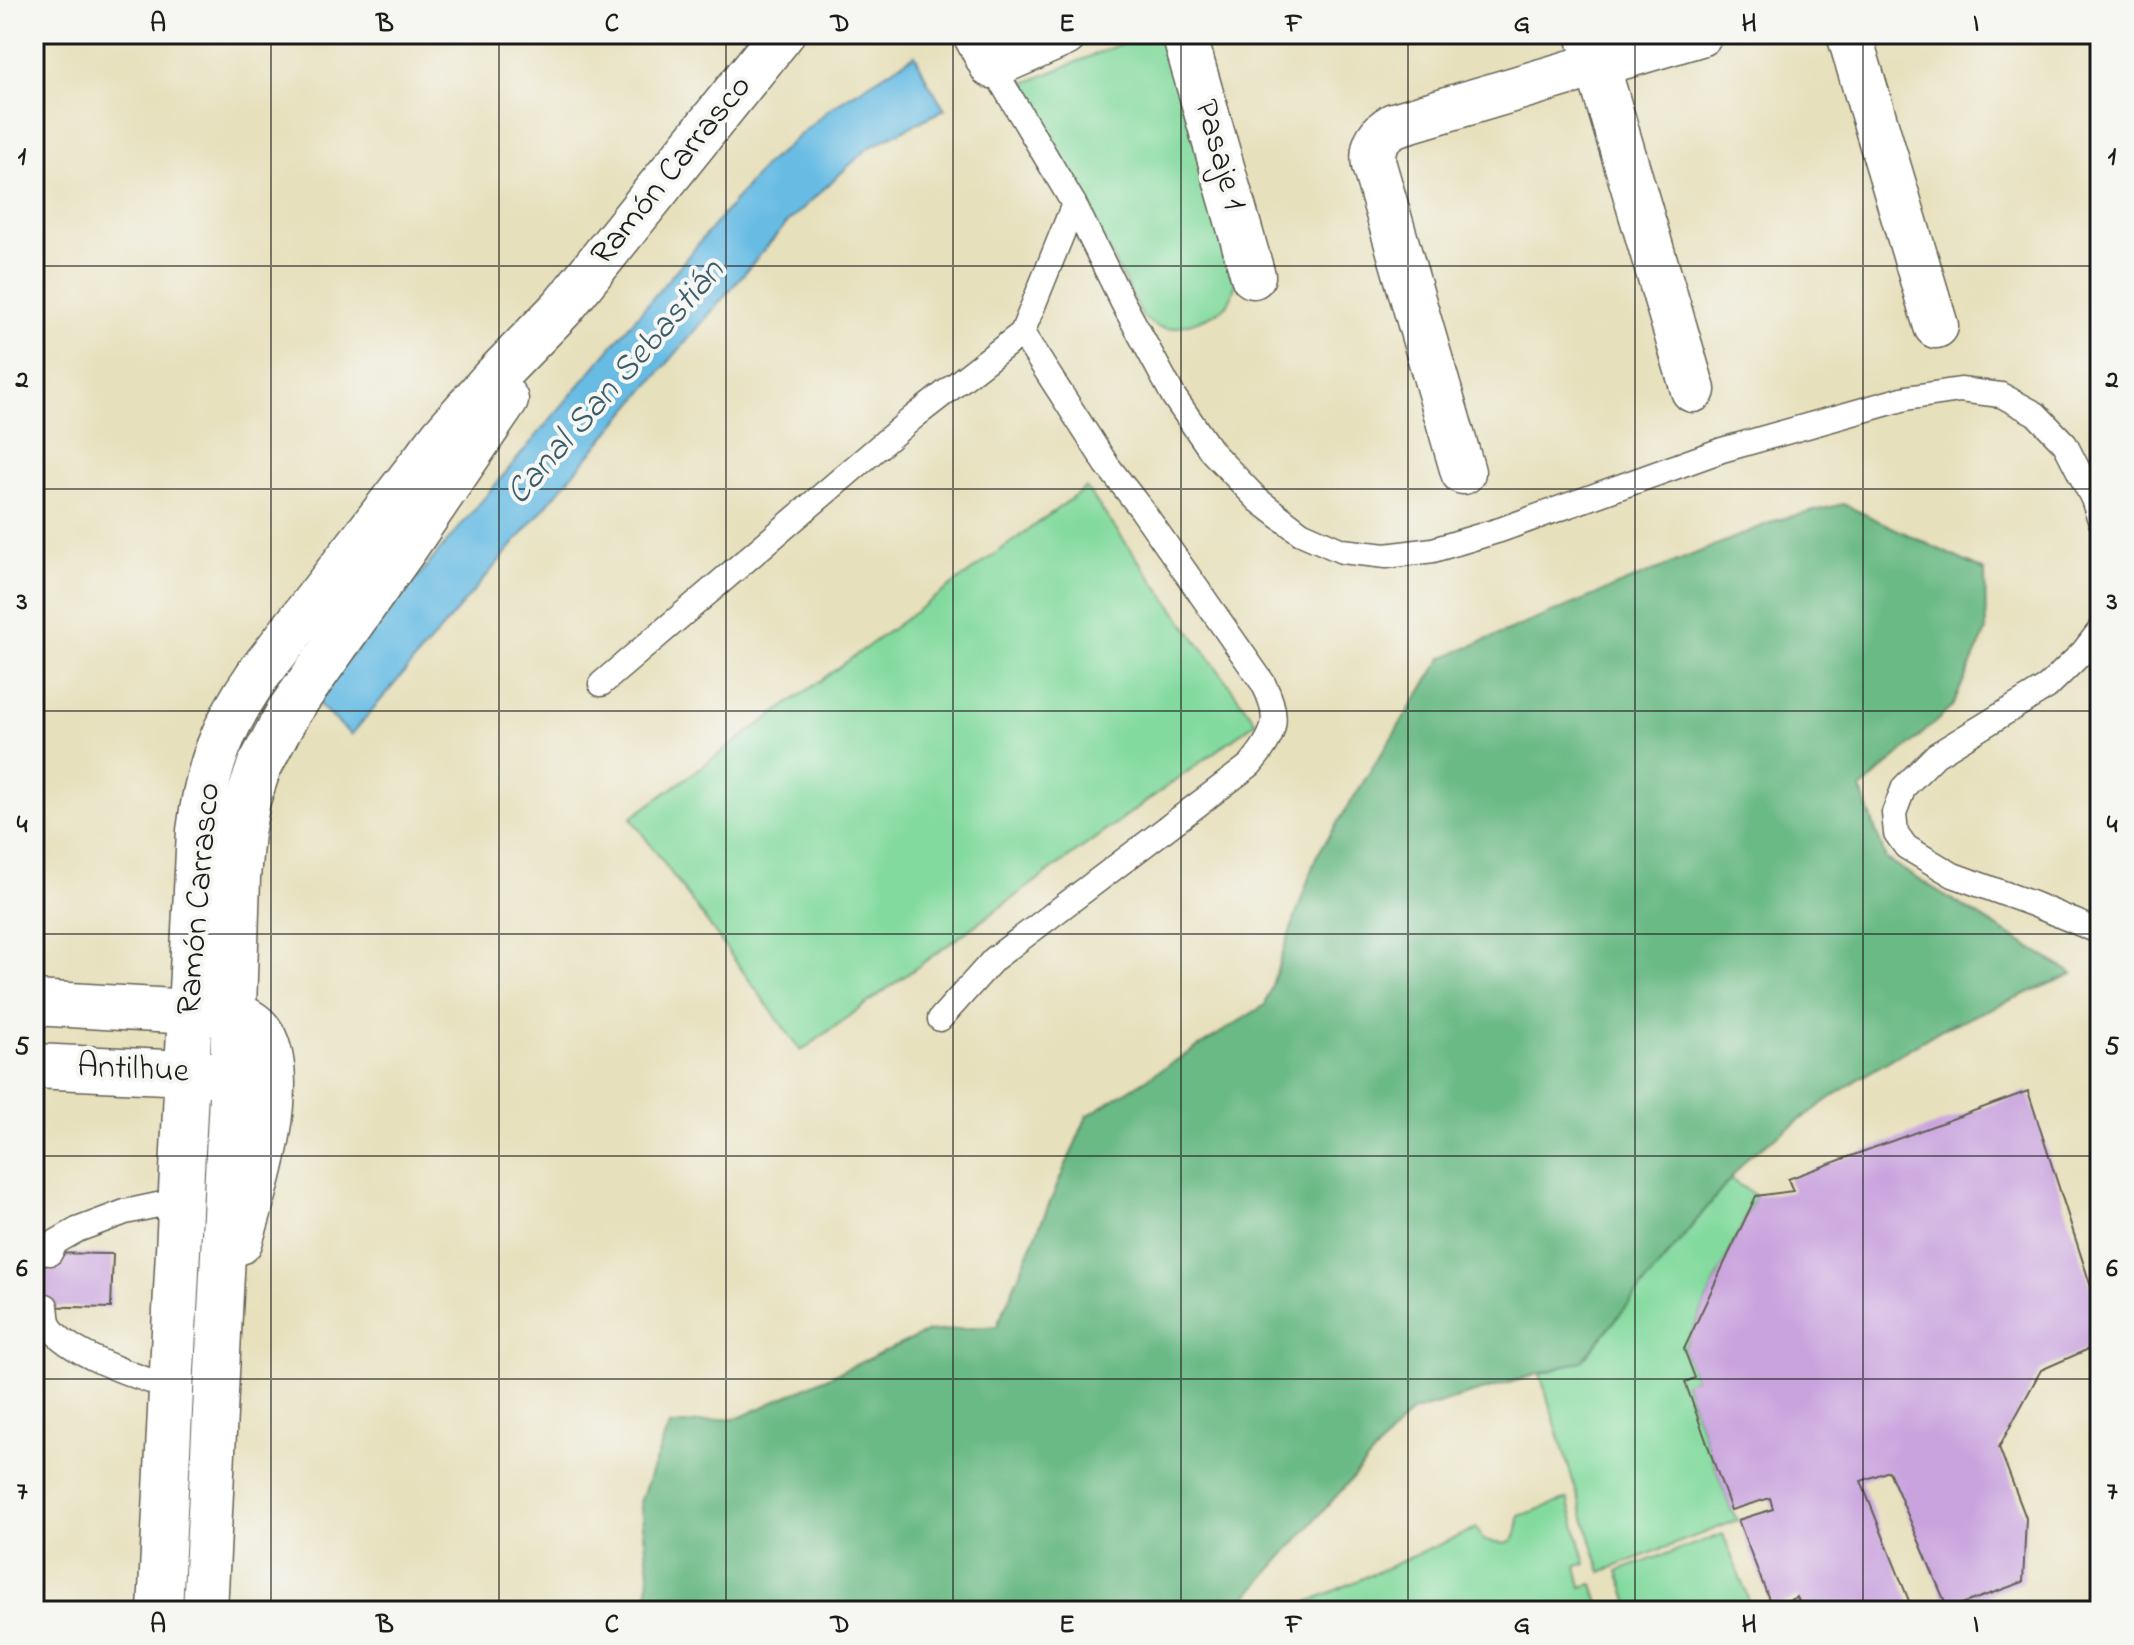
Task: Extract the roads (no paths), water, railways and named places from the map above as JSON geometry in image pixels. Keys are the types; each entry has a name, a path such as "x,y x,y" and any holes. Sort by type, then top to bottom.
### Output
{"main road":[{"name":"Ramón Carrasco","path":"160,1611 198,846 204,793 214,755 240,700 443,436 562,308 782,34"},
{"path":"984,50 1065,34"},
{"name":"Pasaje 1","path":"1184,34 1253,276"},
{"path":"1463,472 1374,165 1372,153 1376,141 1383,131 1394,125 1593,49 1700,34"},
{"path":"1849,34 1936,326"},
{"path":"1593,49 1693,390"},
{"name":"Ramón Carrasco","path":"205,1611 232,1075 238,877 248,800 259,767 289,711 509,396 562,308"},
{"name":"Antilhue","path":"34,1003 234,1014"},
{"path":"221,1293 253,1200 269,1131 272,1103 273,1075 266,1041 259,1029 234,1014"},
{"name":"Antilhue","path":"34,1066 232,1075"}],"lane":[{"path":"984,50 1074,204 1174,397 1212,452 1258,500 1301,533 1342,551 1386,556 1433,550 1500,530 1722,450 1906,398 1960,390 2001,395 2036,414 2065,444 2093,499 2100,520"},
{"path":"601,684 915,416 1022,333 1074,204"},
{"path":"940,1019 994,959 1250,765 1268,743 1274,721 1273,701 1263,683 1107,465 1022,333"},
{"path":"2100,630 2083,652 2047,687 1936,755 1904,787 1894,813 1896,833 1906,847 1953,875 2100,932"},
{"path":"50,1253 56,1242 77,1230 125,1212 181,1200"},
{"path":"46,1306 48,1323 67,1343 118,1370 171,1388"}],"water":[{"name":"Canal San Sebastián","path":"915,55 945,109 868,148 787,223 351,735 314,700 763,167 832,107"}]}
